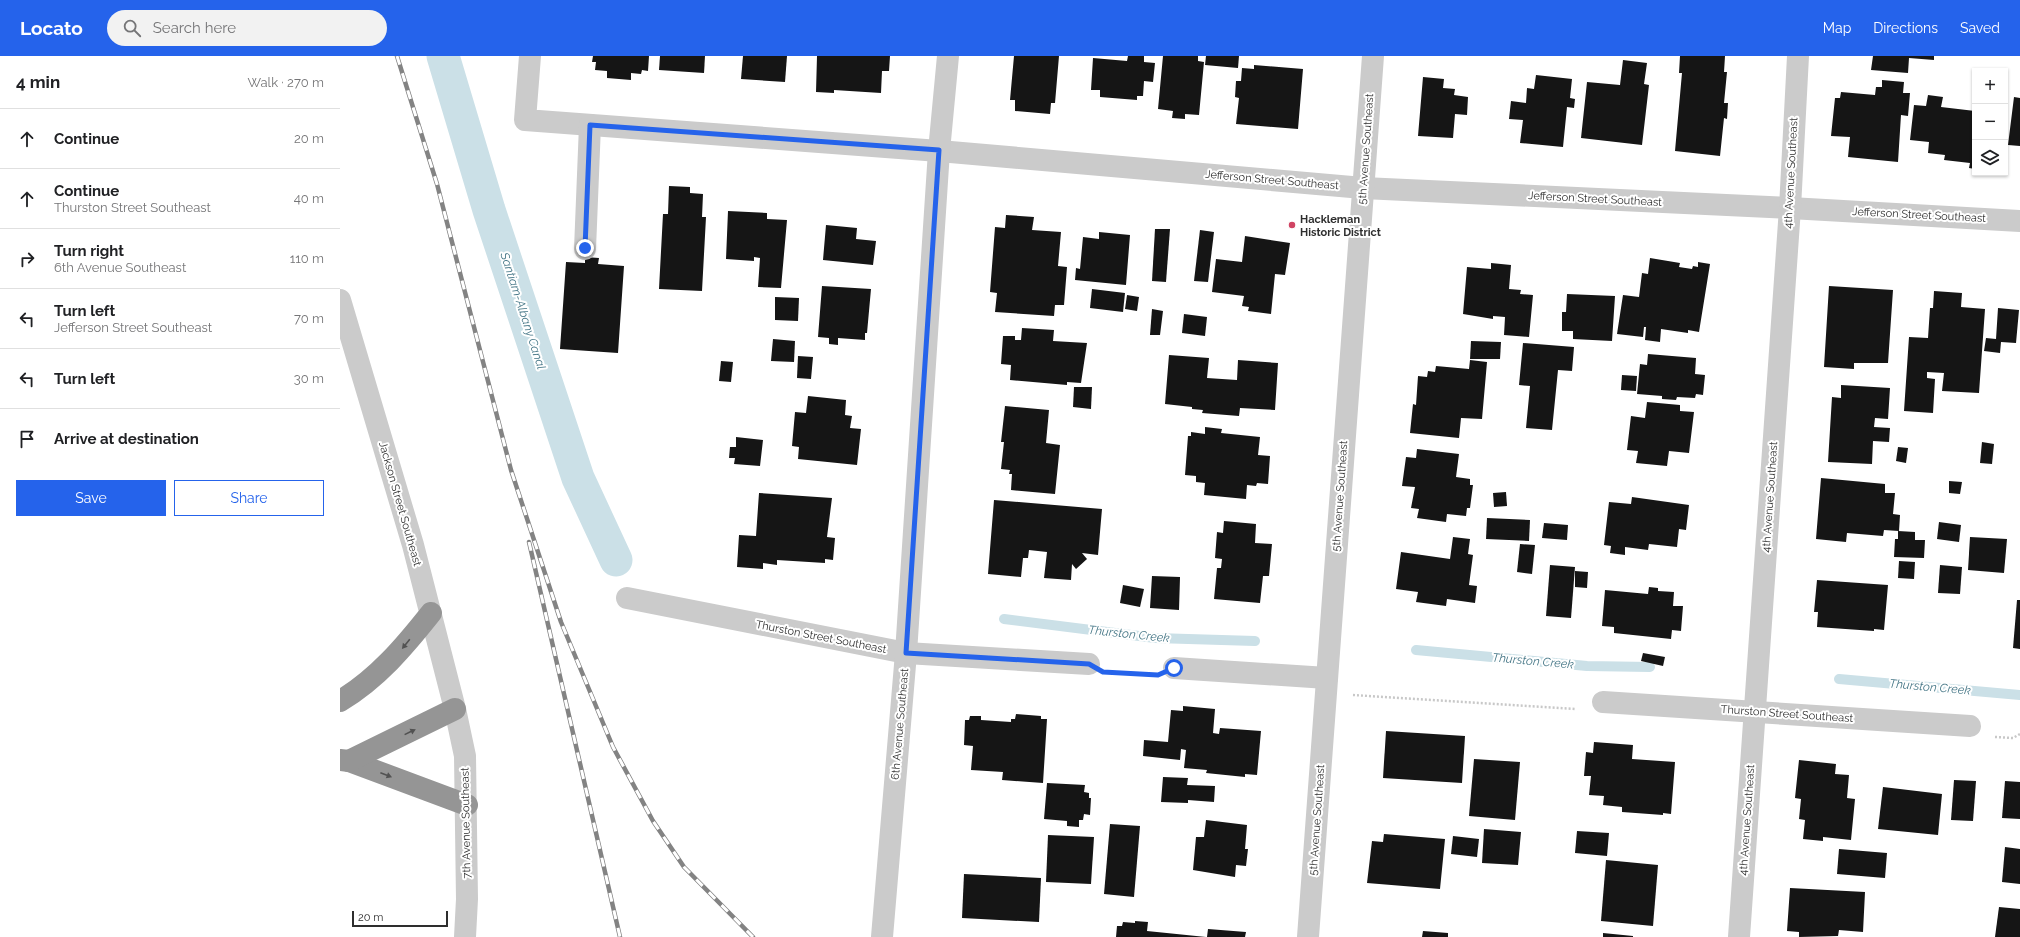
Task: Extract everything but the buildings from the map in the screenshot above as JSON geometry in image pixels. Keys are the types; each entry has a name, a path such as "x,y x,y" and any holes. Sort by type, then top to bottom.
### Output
{"highway":[{"path":"340,701 360,689 398,654 431,613"},
{"path":"345,760 455,709"},
{"path":"345,760 467,805"}],"street":[{"name":"Jefferson Street Southeast","path":"530,56 525,120 939,150 1363,188 1790,208 2020,221"},
{"name":"6th Avenue Southeast","path":"882,937 906,653 939,150 948,56"},
{"name":"5th Avenue Southeast","path":"1308,937 1373,56"},
{"name":"4th Avenue Southeast","path":"1739,937 1790,208 1798,56"},
{"path":"585,248 590,125"},
{"name":"Jackson Street Southeast","path":"340,300 413,545 455,709"},
{"name":"Thurston Street Southeast","path":"627,598 906,653 1089,664"},
{"path":"1174,668 1326,685"},
{"name":"Thurston Street Southeast","path":"1603,702 1970,726"},
{"name":"7th Avenue Southeast","path":"455,709 465,756 467,805 467,899 464,937"}],"path":[{"path":"1089,664 1103,672 1158,675 1174,668"},
{"path":"1326,685 1585,710 1603,702"}],"waterway":[{"name":"Santiam-Albany Canal","path":"443,56 489,210 578,478 616,560"},
{"name":"Thurston Creek","path":"1004,619 1155,638 1255,641"},
{"name":"Thurston Creek","path":"1416,650 1587,666 1650,667"},
{"name":"Thurston Creek","path":"1839,679 2020,695"}],"railway":[{"path":"397,56 437,184 511,470 561,622 613,747 653,821 684,867 753,937"},
{"path":"529,542 620,937"}],"place":[{"name":"Hackleman Historic District","path":"1292,225"}],"route":[{"path":"585,248 590,125 939,150 906,653 1089,664 1103,672 1158,675 1174,668"}]}
